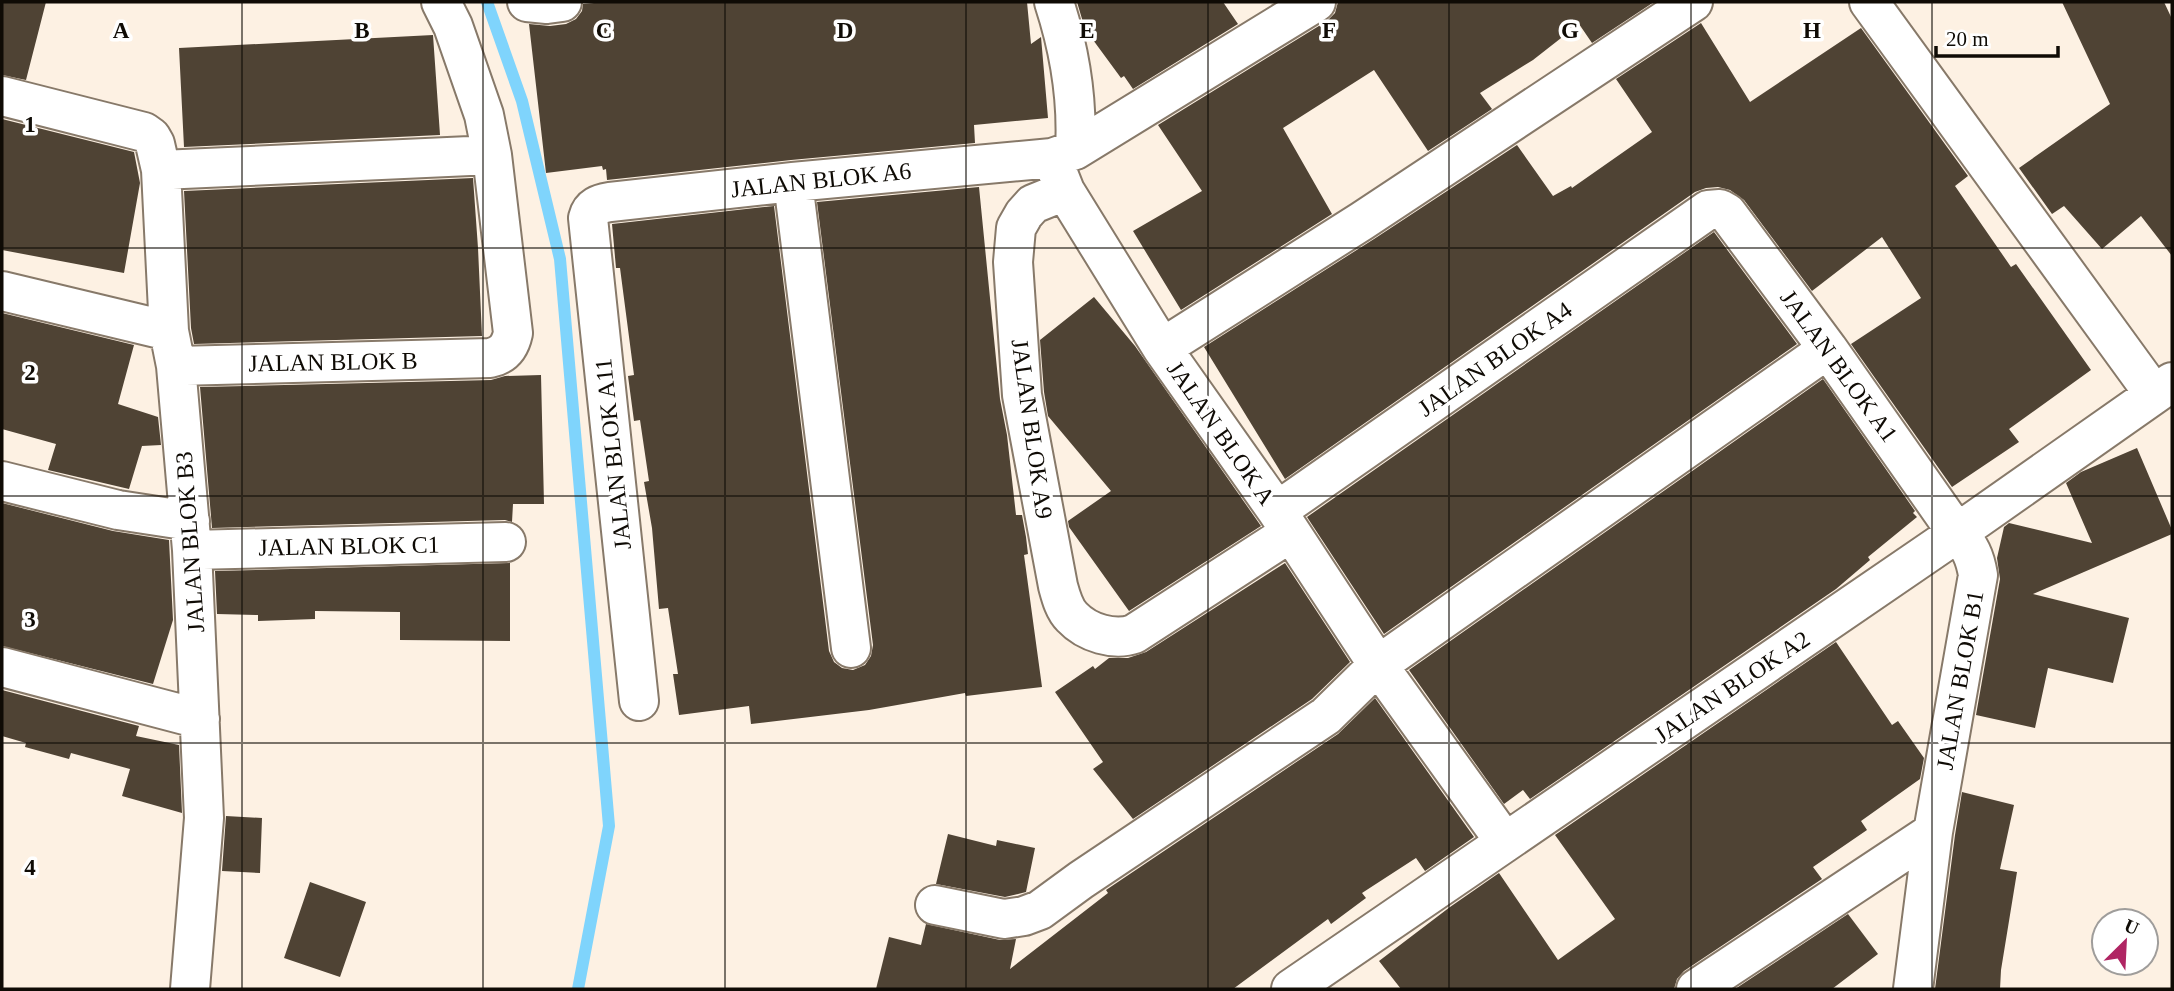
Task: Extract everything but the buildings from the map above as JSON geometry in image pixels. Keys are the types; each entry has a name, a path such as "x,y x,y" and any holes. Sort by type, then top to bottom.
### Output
{"street":[{"path":"161,170 492,155 481,105 453,26 441,2"},
{"path":"527,2 562,2"},
{"path":"1054,2 1063,31 1076,105 1064,166"},
{"name":"JALAN BLOK A6","path":"592,208 597,204 610,202 793,182 1064,166 1316,2"},
{"path":"1161,348 1362,220 1693,2"},
{"path":"1869,2 2163,388"},
{"name":"JALAN BLOK B3","path":"2,96 137,130 151,136 161,170 173,349 191,535 204,818 190,989"},
{"name":"JALAN BLOK B","path":"2,291 173,349 490,358 499,356 509,347 513,333 492,155"},
{"name":"JALAN BLOK A","path":"1064,166 1161,348 1284,522 1378,665 1505,842"},
{"name":"JALAN BLOK A9","path":"1064,166 1024,214 1016,228 1013,262 1021,382 1040,498 1063,603 1073,618 1098,634"},
{"path":"793,182 851,648"},
{"name":"JALAN BLOK A11","path":"592,208 588,218 639,701"},
{"name":"JALAN BLOK A4","path":"1098,634 1116,637 1134,634 1709,210 1714,209"},
{"name":"JALAN BLOK A1","path":"1714,209 1727,213 1828,349 1957,533"},
{"path":"934,905 1004,919 1040,910 1326,716 1378,665 1828,349"},
{"name":"JALAN BLOK A2","path":"1291,989 1957,533 2163,388"},
{"name":"JALAN BLOK C1","path":"2,481 118,510 191,535 506,542"},
{"name":"JALAN BLOK B1","path":"1913,989 1933,832 1978,575 1972,550 1957,533"},
{"path":"2,667 200,719"},
{"path":"1696,989 1933,832"}],"waterway":[{"path":"487,2 522,101 560,259 609,826 578,989"}]}
